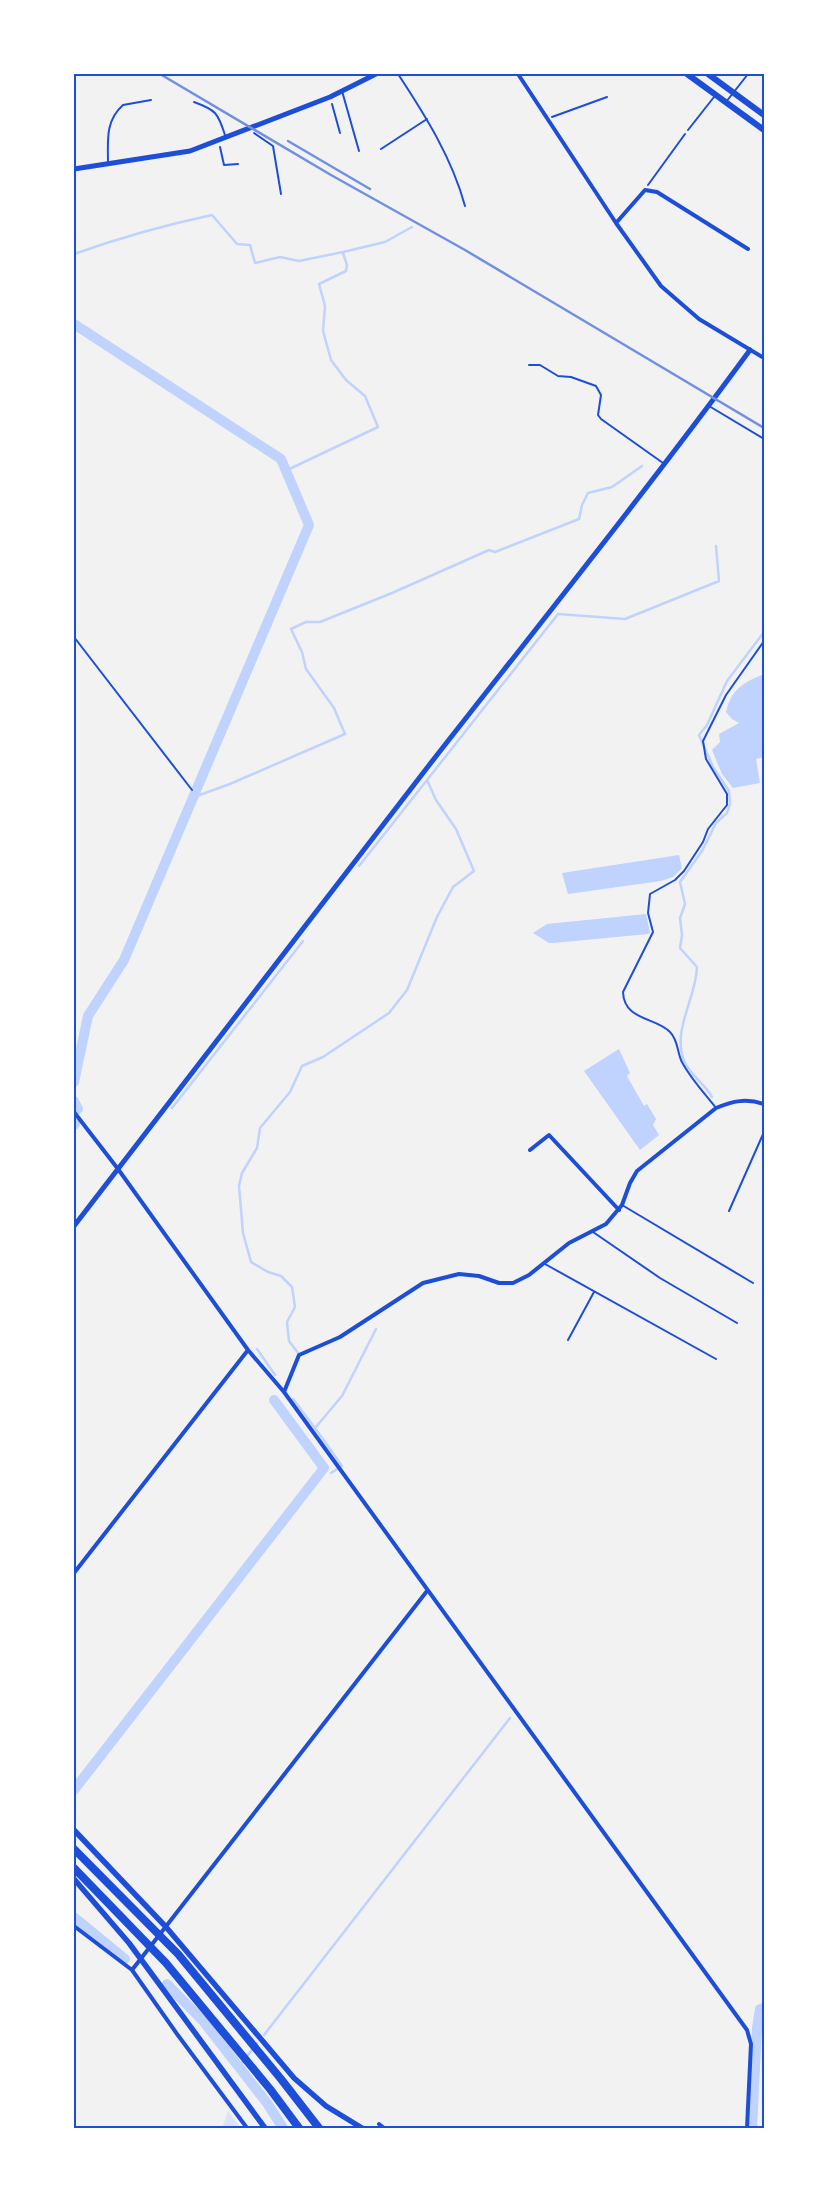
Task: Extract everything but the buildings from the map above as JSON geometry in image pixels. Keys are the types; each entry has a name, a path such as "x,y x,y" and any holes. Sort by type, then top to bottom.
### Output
{"highway":[{"path":"74,1848 178,1954 282,2078 319,2128"},
{"path":"74,1868 166,1963 270,2089 299,2128"}],"main road":[{"path":"687,74 764,130"},
{"path":"708,74 764,115"},
{"path":"74,1830 166,1927 294,2078 326,2106 362,2128"},
{"path":"74,1879 129,1943 265,2128"}],"street":[{"path":"74,169 190,151 330,97 376,74"},
{"path":"518,74 616,222 662,286 699,319 764,358"},
{"path":"616,222 645,190 657,192 748,249"},
{"path":"74,1226 432,761 665,465 750,350"},
{"path":"284,1392 299,1355 347,1333 423,1283 459,1274 479,1276 499,1283 513,1283 529,1275 569,1243 606,1224 622,1205 637,1170 716,1108 730,1102 745,1100 764,1104"},
{"path":"74,1115 118,1169 248,1350 284,1392 747,2030 751,2044 747,2128"},
{"path":"530,1150 549,1135 619,1210"},
{"path":"74,1573 248,1350"},
{"path":"132,1970 427,1591"},
{"path":"74,1926 132,1970 247,2128"},
{"path":"379,2124 384,2128"}],"lane":[{"path":"398,74 427,119 458,179 465,206"},
{"path":"726,102 748,74"},
{"path":"342,91 359,151"},
{"path":"688,130 716,95"},
{"path":"108,164 108,131 112,118 123,105 152,100"},
{"path":"194,102 212,109 220,117 226,137"},
{"path":"381,149 427,119"},
{"path":"529,365 540,366 558,376 572,377 596,386 601,395 598,415 601,419 665,465"},
{"path":"710,406 764,439"},
{"path":"74,637 192,790"},
{"path":"716,1108 682,1063 672,1034 628,1008 624,1002 623,992 653,932 648,913 650,894 675,880 684,871 703,842 708,829 727,805 727,794 706,758 703,742 726,695 764,641"},
{"path":"729,1211 764,1132"},
{"path":"622,1205 753,1283"},
{"path":"591,1231 660,1278 737,1323"},
{"path":"543,1263 716,1359"},
{"path":"568,1340 594,1292"}],"path":[{"path":"330,97 340,134"},
{"path":"548,119 607,97"},
{"path":"249,128 273,146 281,194"},
{"path":"645,190 688,130"},
{"path":"218,140 224,165 238,164"}],"shaded area":[{"path":"228,2111 241,2128 222,2128"}],"water":[{"path":"764,674 764,757 756,759 760,783 733,788 722,774 712,750 720,742 719,734 739,723 726,712 735,692 750,680"},
{"path":"679,855 682,868 673,877 661,881 568,894 562,873"},
{"path":"646,914 650,933 648,934 549,943 533,933 547,924"},
{"path":"619,1049 630,1073 627,1076 644,1106 647,1104 656,1119 653,1125 659,1135 640,1150 584,1071"}],"waterway":[{"path":"74,254 142,232 212,215 237,244 250,245 255,263 280,257 299,261 343,252 385,242 412,227"},
{"path":"283,472 378,427 365,396 346,380 331,360 323,331 325,306 319,284 346,271 347,265 343,253"},
{"path":"74,324 281,459 309,525 124,960 88,1016 74,1082"},
{"path":"194,797 230,784 345,734 334,708 306,669 302,652 291,629 306,622 320,622 392,593 489,550 495,552 579,519 582,505 588,493 612,487 642,466"},
{"path":"298,1353 289,1341 287,1322 295,1307 292,1287 281,1276 268,1272 251,1262 243,1233 239,1186 242,1173 257,1148 260,1128 290,1092 302,1066 323,1057 389,1013 407,990 437,917 453,887 474,871 456,829 436,800 427,780 558,614 625,619 719,581 716,546"},
{"path":"712,1097 687,1066 681,1049 683,1026 696,979 697,967 680,948 682,935 680,918 685,904 680,882 702,851 716,823 727,813 730,804 729,791 713,767 699,735 707,725 727,681 764,632"},
{"path":"359,866 427,780"},
{"path":"172,1108 303,941"},
{"path":"74,1101 78,1109"},
{"path":"331,1473 342,1466 315,1428 342,1396 376,1329"},
{"path":"257,1349 275,1375"},
{"path":"293,1399 315,1428"},
{"path":"74,1790 324,1468 274,1400"},
{"path":"264,2035 510,1718"},
{"path":"74,1917 125,1959"},
{"path":"167,1984 203,2021 267,2103 283,2128"},
{"path":"752,2128 757,2028 760,2009 764,2008"},
{"path":"757,2028 764,2026"},
{"path":"757,2028 764,2029"},
{"path":"239,2067 257,2043"}],"railway":[{"path":"160,74 331,175 465,250 764,428"},
{"path":"288,141 370,189"}]}
